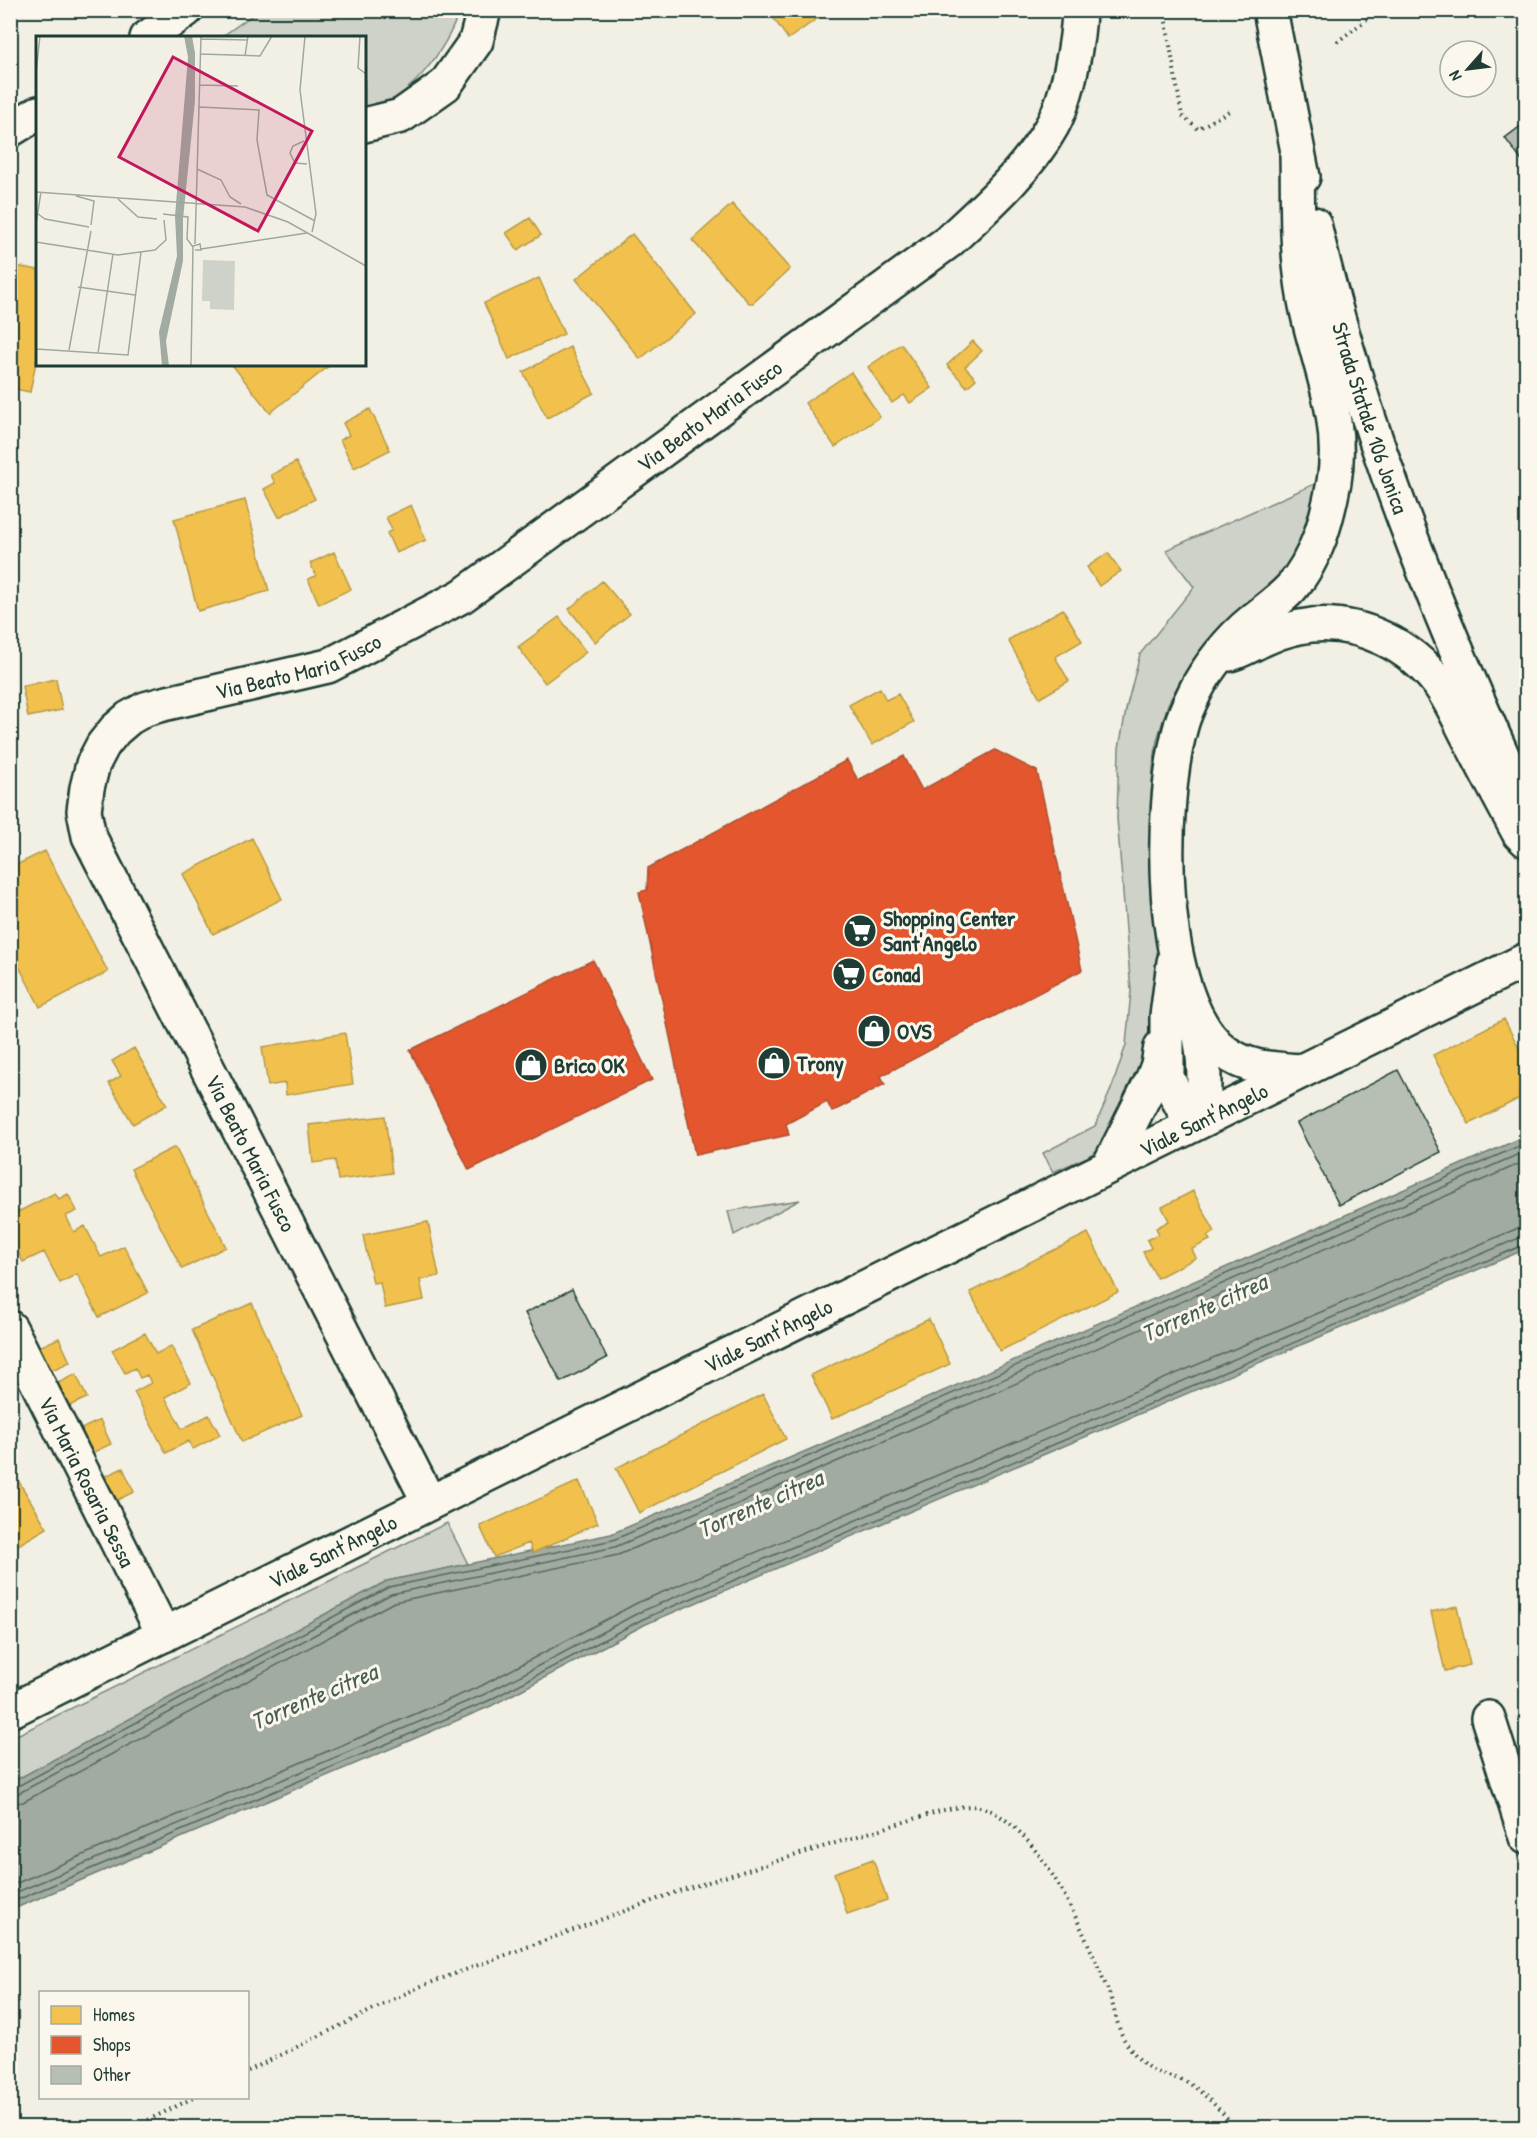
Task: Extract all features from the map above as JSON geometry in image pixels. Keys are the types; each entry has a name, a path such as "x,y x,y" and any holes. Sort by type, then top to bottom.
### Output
{"main road":[{"path":"366,125 401,116 445,85 476,41 484,10"},
{"name":"Via Beato Maria Fusco","path":"429,1502 89,836 84,811 93,764 103,745 115,730 145,709 328,666 462,596 932,255 986,207 1022,169 1053,125 1071,75 1079,10"},
{"name":"Strada Statale 106 Jonica","path":"1270,10 1298,155 1338,321 1386,472 1437,606 1527,808"},
{"path":"152,36 183,22"},
{"path":"10,130 36,114"},
{"path":"1198,1122 1167,1078 1185,1011 1172,924 1167,840 1171,774 1181,724 1197,688 1230,641 1292,587 1310,560 1325,522 1337,456 1335,415 1310,323 1302,282 1298,225 1298,155"},
{"path":"1220,656 1236,652 1268,636 1313,625 1367,632 1385,638 1421,663 1440,685 1519,833 1527,840"},
{"name":"Viale Sant'Angelo","path":"10,1711 1527,960"},
{"path":"1185,1011 1202,1025 1224,1052 1237,1060 1264,1068 1301,1071"},
{"path":"1109,1166 1185,1011"},
{"name":"Via Maria Rosaria Sessa","path":"10,1328 164,1635"},
{"path":"1488,1718 1527,1837"}],"path":[{"path":"1164,10 1182,116 1198,129 1229,111"},
{"path":"1337,42 1379,10"},
{"path":"249,2071 419,1987 668,1895 940,1811 959,1806 974,1806 988,1809 1000,1816 1031,1843 1042,1857 1069,1904 1110,1995 1125,2042 1136,2056 1149,2069 1180,2078 1193,2085 1237,2127"},
{"path":"132,2127 189,2099"}],"shaded area":[{"path":"258,11 459,11 446,41 424,72 396,97 381,105 366,109 366,36 223,36"},
{"path":"1321,481 1302,555 1198,657 1186,672 1168,704 1157,740 1150,815 1160,962 1160,998 1147,1065 1104,1145 1087,1157 1053,1172 1043,1153 1095,1126 1112,1087 1126,1045 1131,991 1117,818 1119,748 1140,654 1194,587 1166,550"},
{"path":"800,1200 734,1235 728,1211"},
{"path":"447,1523 468,1564 387,1581 11,1783 11,1738"}],"water":[{"name":"Torrente citrea","path":"1526,1136 1526,1249 646,1624 491,1706 11,1910 10,1783 387,1581 611,1534"}],"building: Homes":[{"path":"785,10 828,11 788,39 774,19"},
{"path":"732,204 790,269 753,303 749,303 692,240"},
{"path":"530,218 541,235 518,250 506,233"},
{"path":"632,234 696,314 640,359 576,279"},
{"path":"10,265 36,270 36,362 30,392 10,388"},
{"path":"539,278 564,334 509,359 484,303"},
{"path":"973,341 982,351 965,367 976,379 967,387 947,365"},
{"path":"901,344 932,388 910,403 904,395 892,403 868,367"},
{"path":"570,347 594,393 547,418 523,372"},
{"path":"233,366 329,366 270,413"},
{"path":"851,372 880,417 835,447 805,403"},
{"path":"370,409 390,450 354,468 340,440 349,435 343,423"},
{"path":"296,462 315,499 279,517 264,489 275,483 271,475"},
{"path":"245,500 269,591 198,611 174,519"},
{"path":"411,505 426,540 396,553 387,533 392,530 386,517"},
{"path":"334,552 351,589 319,604 308,579 316,576 310,563"},
{"path":"1108,553 1121,571 1099,586 1087,567"},
{"path":"602,581 630,614 595,642 569,609"},
{"path":"1063,609 1082,641 1055,657 1069,681 1040,698 1008,640"},
{"path":"559,617 586,652 545,683 518,647"},
{"path":"56,679 62,710 28,717 22,686"},
{"path":"880,688 886,700 898,694 914,722 872,745 849,705"},
{"path":"252,838 282,899 213,934 183,874"},
{"path":"45,851 108,972 40,1007 10,949 10,868"},
{"path":"1504,1019 1526,1062 1526,1095 1469,1124 1433,1055"},
{"path":"345,1033 353,1084 286,1095 285,1083 268,1086 262,1047"},
{"path":"134,1048 167,1105 133,1124 109,1083 121,1076 112,1061"},
{"path":"385,1116 392,1173 338,1180 335,1160 313,1163 309,1125"},
{"path":"175,1147 226,1247 182,1269 131,1169"},
{"path":"1193,1191 1215,1232 1207,1236 1210,1240 1192,1249 1196,1258 1157,1278 1143,1252 1151,1248 1147,1240 1159,1234 1156,1228 1169,1221 1162,1207"},
{"path":"55,1193 59,1199 68,1194 77,1211 66,1216 74,1232 85,1226 101,1257 124,1246 148,1293 99,1317 77,1274 60,1283 44,1252 23,1262 10,1236 10,1216"},
{"path":"428,1222 439,1276 420,1280 424,1300 385,1308 380,1282 373,1283 363,1235"},
{"path":"1088,1233 1118,1292 1000,1351 970,1292"},
{"path":"252,1303 302,1415 242,1442 192,1330"},
{"path":"929,1319 950,1364 832,1419 811,1375"},
{"path":"145,1333 156,1354 171,1346 191,1383 165,1397 182,1429 209,1415 220,1435 193,1449 189,1441 166,1453 134,1392 151,1383 147,1375 140,1378 135,1368 125,1373 112,1350"},
{"path":"59,1338 70,1362 50,1371 39,1347"},
{"path":"76,1374 87,1398 67,1407 56,1384"},
{"path":"763,1394 786,1439 639,1513 616,1468"},
{"path":"100,1420 111,1444 92,1453 81,1429"},
{"path":"123,1468 134,1492 115,1501 103,1477"},
{"path":"13,1472 47,1528 10,1550 10,1474"},
{"path":"579,1481 598,1523 533,1553 529,1543 494,1557 480,1526"},
{"path":"1457,1606 1470,1665 1445,1671 1431,1612"},
{"path":"873,1859 887,1900 847,1914 834,1873"}],"building: Shops":[{"name":"Shopping Center Sant'Angelo","path":"995,750 1037,771 1082,970 881,1076 885,1084 832,1112 827,1102 786,1124 789,1135 695,1155 639,892 647,890 648,868 847,760 858,780 904,756 922,790"},
{"name":"Brico OK","path":"593,960 652,1080 469,1170 410,1050"}],"building: Other":[{"path":"1526,122 1526,167 1505,138"},
{"path":"1398,1070 1441,1152 1339,1205 1297,1123"},
{"path":"572,1289 607,1358 561,1382 525,1313"}],"place":[{"name":"Shopping Center Sant'Angelo","path":"860,931"},
{"name":"Conad","path":"849,974"},
{"name":"OVS","path":"874,1031"},
{"name":"Trony","path":"774,1063"},
{"name":"Brico OK","path":"531,1065"}]}
